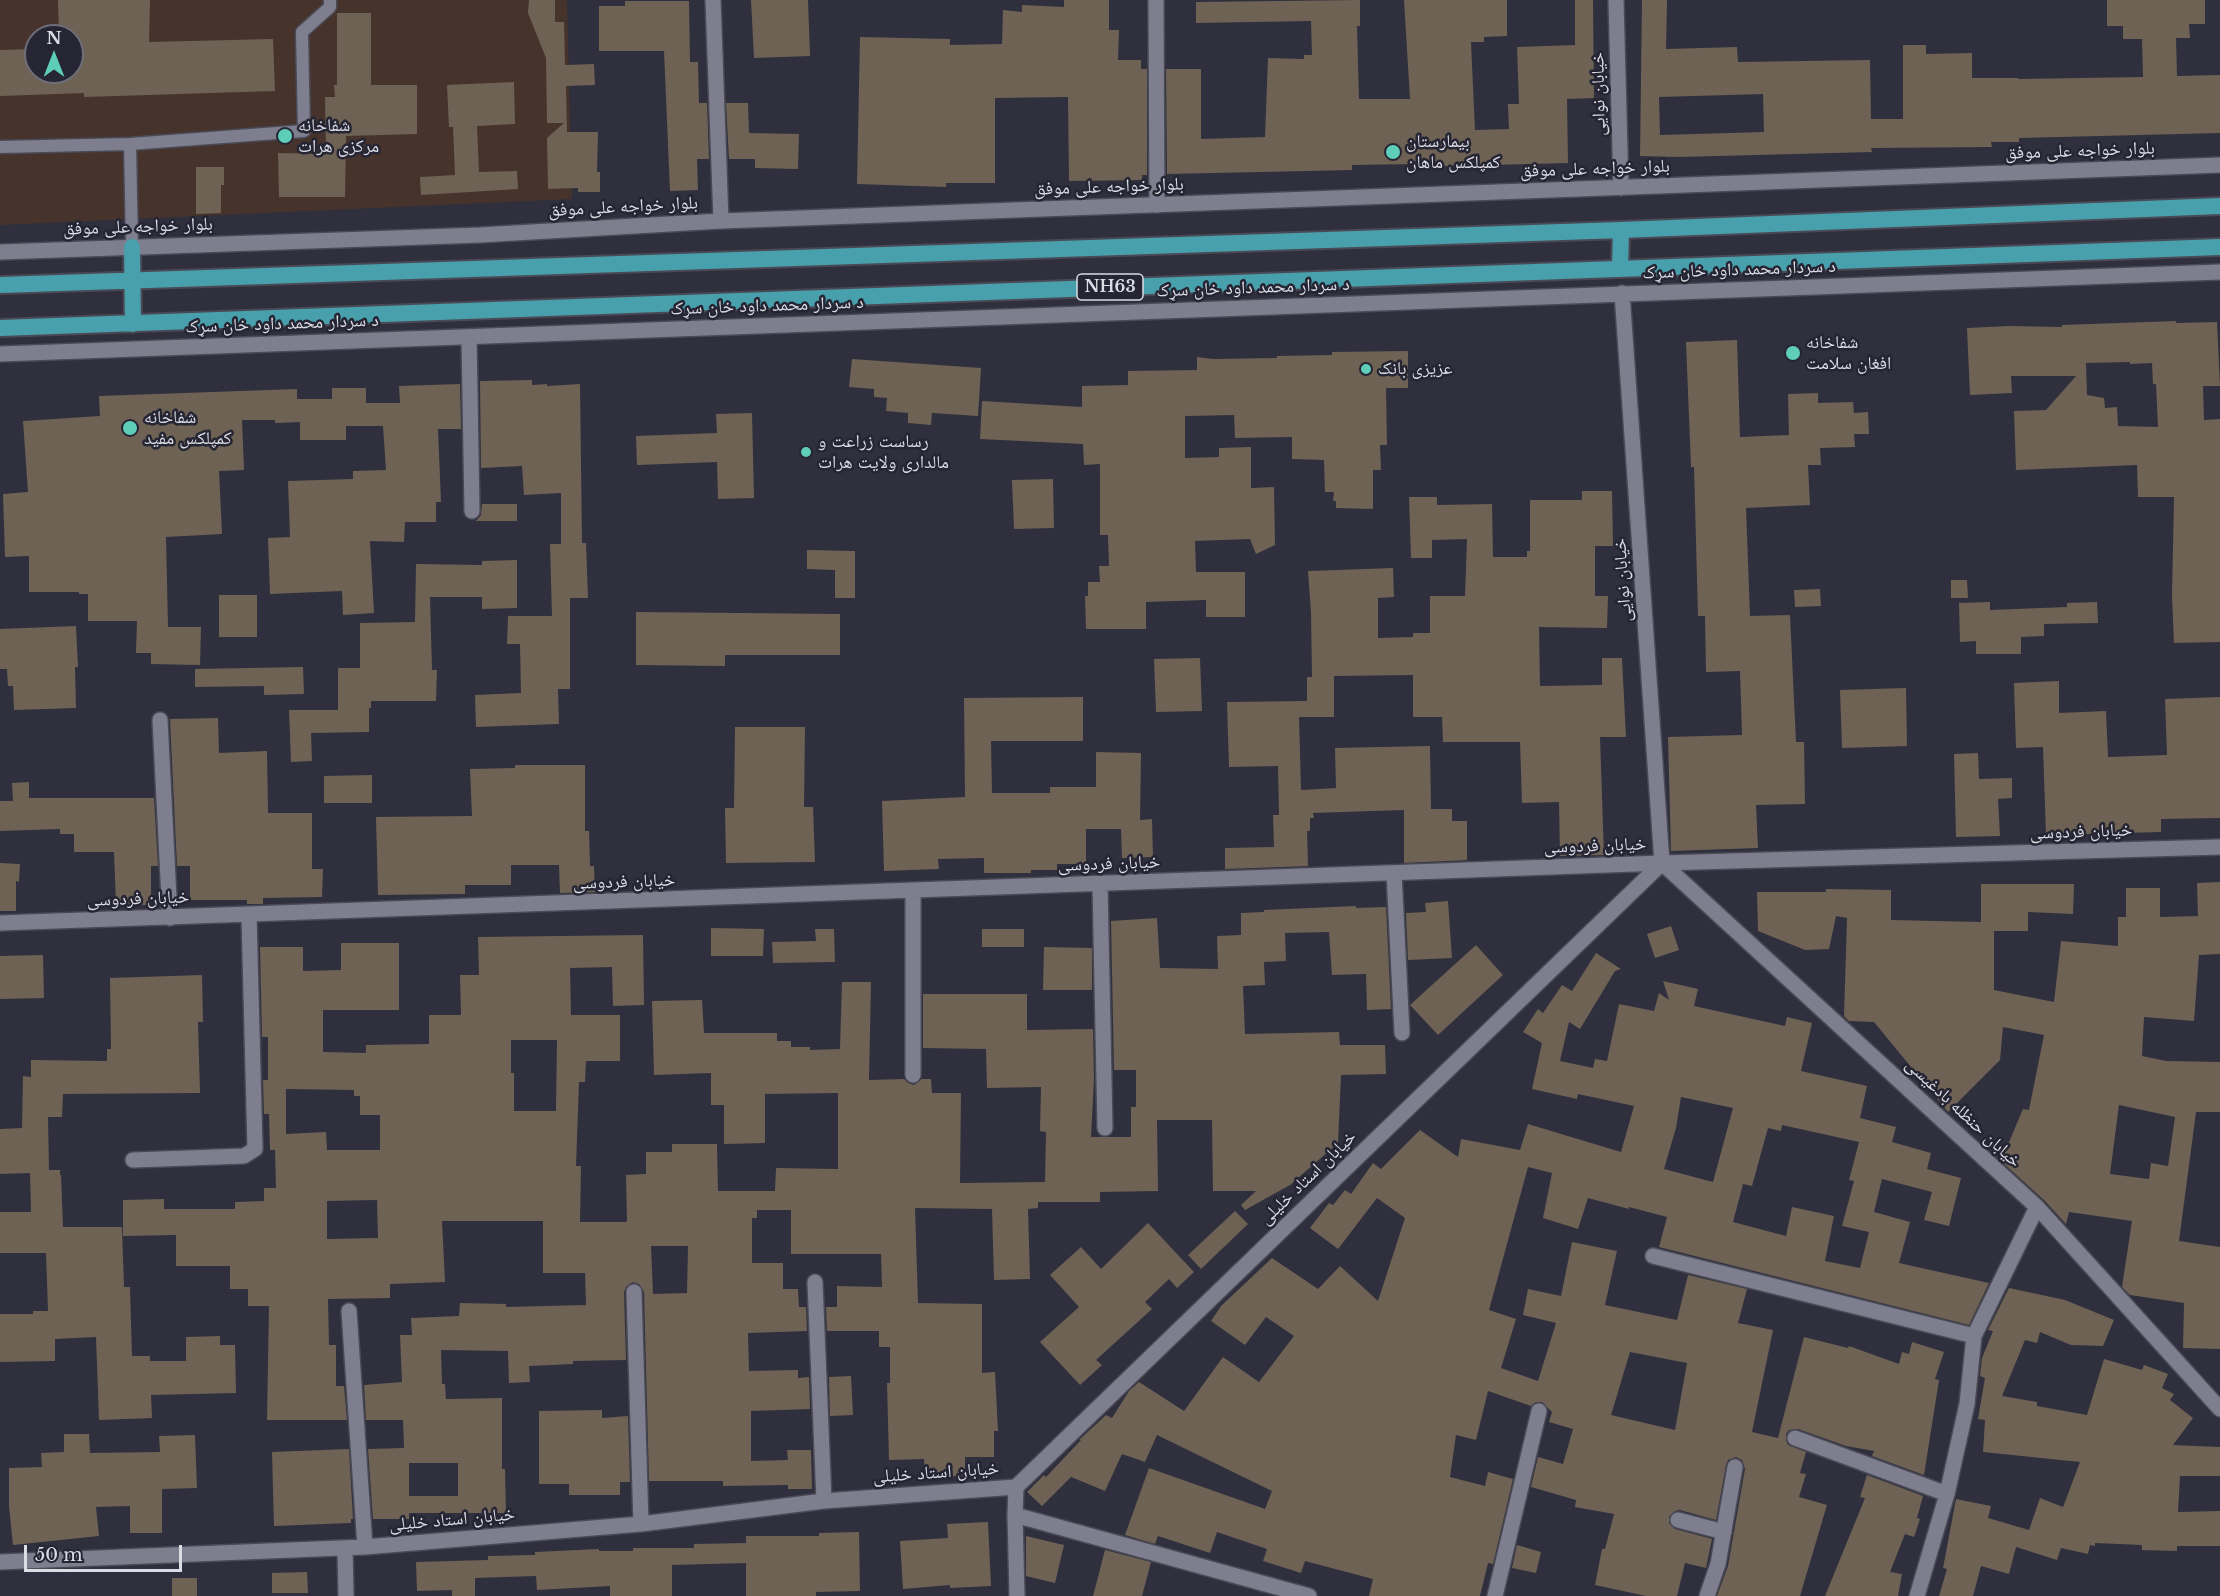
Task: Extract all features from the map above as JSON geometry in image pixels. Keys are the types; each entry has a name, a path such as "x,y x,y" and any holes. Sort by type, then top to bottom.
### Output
{"highway":[{"name":"NH63","path":"0,285 1621,230 2220,206"},
{"path":"1620,269 1621,230"},
{"path":"132,247 133,324"},
{"name":"د سردار محمد داود خان سړک","path":"0,328 2220,247"}],"street":[{"path":"712,0 721,221"},
{"path":"1156,0 1157,205"},
{"name":"خیابان نوایی","path":"1616,0 1621,188"},
{"name":"بلوار خواجه علی موفق","path":"0,252 480,235 721,221 2220,165"},
{"name":"د سردار محمد داود خان سړک","path":"0,354 2220,272"},
{"name":"خیابان نوایی","path":"1622,293 1662,863"},
{"path":"469,337 472,511"},
{"path":"160,720 170,918"},
{"name":"خیابان فردوسی","path":"0,923 1662,863 2220,848"},
{"name":"خیابان حنظله بادغیسی","path":"1662,863 2037,1207 2220,1409"},
{"name":"خیابان استاد خلیلی","path":"0,1562 365,1547 641,1524 824,1501 1016,1487 1662,863"},
{"path":"1394,873 1402,1034"},
{"path":"1100,884 1106,1128"},
{"path":"913,891 913,1075"},
{"path":"133,1160 244,1156 255,1149 249,915"},
{"path":"1917,1596 1947,1494 1967,1404 1974,1336 2037,1207"},
{"path":"1653,1256 1974,1336"},
{"path":"815,1282 824,1501"},
{"path":"634,1292 641,1524"},
{"path":"349,1311 365,1547"},
{"path":"1495,1596 1539,1411"},
{"path":"1795,1438 1947,1494"},
{"path":"1707,1596 1718,1564 1735,1467"},
{"path":"1016,1487 1017,1596"},
{"path":"1015,1515 1309,1596"},
{"path":"1678,1520 1724,1532"},
{"path":"345,1548 346,1596"}],"lane":[{"path":"0,147 130,144 304,131 302,32 330,7 330,0"},
{"path":"130,144 132,247"}],"shaded area":[{"name":"شفاخانه مرکزی هرات","path":"0,0 567,0 572,199 0,225"}],"building":[{"path":"58,0 150,0 149,42 273,39 275,91 84,97 84,93 0,96 0,50 24,49 24,84 84,84 84,24 59,24"},
{"path":"529,0 555,0 555,22 564,22 565,65 594,64 595,85 566,86 567,132 598,132 597,172 600,172 600,192 578,192 578,188 548,189 547,138 564,123 547,123 546,58 528,13"},
{"path":"751,0 808,0 810,56 754,58"},
{"path":"1064,0 1109,0 1109,30 1119,30 1118,60 1141,60 1141,69 1147,69 1147,175 1142,175 1142,180 1069,181 1068,97 995,98 995,183 946,183 946,187 857,184 860,37 950,39 950,45 1002,44 1003,10 1022,12 1022,5 1064,7"},
{"path":"1360,0 1360,26 1357,26 1359,99 1410,99 1404,0 1507,0 1507,36 1484,37 1484,42 1471,42 1475,130 1509,129 1508,104 1519,104 1517,47 1575,45 1575,0 1593,0 1594,98 1567,99 1568,163 1414,167 1414,164 1352,165 1352,170 1167,174 1166,69 1201,69 1201,139 1265,137 1268,58 1304,59 1304,55 1312,55 1311,21 1196,23 1196,2"},
{"path":"1642,0 1667,0 1666,49 1737,47 1738,62 1870,60 1871,119 1903,119 1903,45 1926,45 1926,54 1972,53 1972,78 2143,77 2142,39 2123,39 2123,26 2107,26 2107,0 2205,0 2205,24 2189,24 2190,38 2176,38 2177,76 2220,75 2220,133 2019,138 2019,142 1991,142 1992,147 1871,148 1872,152 1640,156","holes":["1763,94 1764,132 1660,135 1659,97"]},
{"path":"625,1 689,1 690,62 698,62 699,103 707,103 709,159 697,159 698,190 670,191 664,51 599,51 599,6 625,6"},
{"path":"337,13 371,13 371,85 417,85 417,134 346,136 345,197 279,197 278,153 326,154 325,97 335,97 334,85 337,85"},
{"path":"514,82 515,124 477,126 479,172 517,171 518,189 421,195 420,177 455,175 453,127 449,127 447,85"},
{"path":"726,103 748,103 749,133 799,134 798,169 755,168 755,159 729,159"},
{"path":"196,167 224,167 224,185 221,185 221,213 196,214"},
{"path":"2217,322 2220,386 2203,386 2204,420 2220,419 2220,642 2174,643 2172,596 2174,497 2138,497 2137,465 2016,470 2014,411 2046,410 2076,376 2011,376 2012,393 1970,395 1967,328 2062,327 2062,325","holes":["2130,362 2130,364 2152,363 2153,384 2156,384 2158,427 2118,426 2117,407 2105,408 2104,398 2087,395 2086,363"]},
{"path":"1737,340 1740,437 1789,435 1788,394 1818,393 1818,403 1853,402 1854,413 1868,412 1869,434 1854,434 1855,447 1820,448 1821,465 1808,465 1810,505 1746,508 1750,616 1790,615 1796,742 1804,742 1805,804 1756,805 1758,848 1671,851 1668,737 1742,735 1740,671 1706,672 1705,616 1698,616 1694,467 1691,467 1686,342"},
{"path":"1408,351 1408,388 1386,388 1387,445 1380,445 1381,470 1373,470 1373,509 1336,508 1336,501 1333,501 1334,492 1325,492 1324,460 1292,459 1292,437 1235,438 1234,415 1185,416 1185,458 1219,457 1219,448 1251,447 1251,488 1274,487 1275,545 1256,554 1250,539 1195,541 1196,572 1245,572 1245,617 1206,617 1206,600 1146,602 1146,629 1086,629 1085,596 1088,596 1088,582 1100,582 1099,566 1109,566 1108,535 1100,535 1100,464 1084,465 1083,444 980,439 982,401 1082,407 1082,386 1128,385 1128,371 1197,370 1197,357 1277,358 1277,356 1332,355 1332,352"},
{"path":"852,359 981,368 978,416 932,413 931,425 908,423 908,413 886,411 887,398 874,397 874,389 849,387"},
{"path":"532,380 532,385 580,384 582,543 586,543 588,598 570,598 570,689 558,689 559,724 476,727 475,695 521,693 520,644 507,644 508,616 552,616 550,544 561,544 561,493 524,495 522,466 481,468 480,381"},
{"path":"460,384 461,429 438,429 441,502 436,502 436,522 405,522 404,542 370,541 374,613 343,615 342,591 270,594 268,538 290,537 288,481 353,479 353,471 386,470 383,426 346,426 346,440 300,440 300,422 275,423 275,420 242,420 244,470 219,471 222,534 166,537 168,627 201,627 200,665 151,664 151,653 136,653 137,621 88,621 88,594 29,592 29,556 5,557 3,494 28,492 23,421 100,416 99,396 297,389 297,399 332,399 332,388 366,388 366,403 400,403 399,386"},
{"path":"752,413 754,498 718,499 717,462 637,465 636,436 717,433 716,414"},
{"path":"1053,479 1054,528 1014,529 1012,480"},
{"path":"1582,491 1612,491 1613,546 1595,546 1595,596 1608,596 1607,628 1539,627 1540,686 1602,685 1602,658 1622,658 1626,737 1600,737 1604,855 1560,856 1559,802 1522,803 1520,742 1443,742 1442,717 1413,717 1413,675 1334,676 1334,717 1299,717 1301,790 1336,788 1335,748 1430,746 1431,809 1452,809 1452,821 1467,821 1467,860 1404,863 1404,810 1313,813 1314,818 1310,818 1310,831 1307,831 1308,866 1225,869 1225,848 1274,847 1273,815 1279,815 1278,766 1229,767 1227,702 1307,701 1307,677 1312,677 1308,571 1393,568 1394,597 1378,598 1378,638 1413,637 1413,633 1430,633 1430,596 1465,596 1467,539 1432,540 1432,558 1411,558 1409,497 1437,497 1437,505 1492,504 1493,557 1527,557 1527,551 1530,551 1530,500 1582,500"},
{"path":"482,504 517,504 517,521 476,521 481,515"},
{"path":"807,550 855,551 855,598 835,598 835,570 807,569"},
{"path":"517,560 517,608 482,609 482,597 430,597 432,670 437,670 436,701 371,701 369,732 311,733 312,761 291,762 289,710 338,710 338,668 360,668 360,623 415,622 416,564 482,565 482,561"},
{"path":"1951,580 1967,580 1968,598 1951,598"},
{"path":"1820,589 1821,606 1795,607 1794,590"},
{"path":"219,595 257,595 257,637 219,637"},
{"path":"1990,602 1990,610 2067,607 2067,603 2097,602 2098,623 2044,624 2044,636 2021,637 2021,654 1976,654 1976,641 1960,642 1959,603"},
{"path":"636,612 840,614 840,655 725,655 725,666 636,665"},
{"path":"76,626 78,667 75,667 76,708 14,710 13,686 8,686 7,669 0,669 0,629"},
{"path":"1200,658 1202,711 1156,712 1154,659"},
{"path":"303,667 304,694 264,695 264,686 195,687 195,669"},
{"path":"2059,681 2059,713 2106,711 2108,757 2167,755 2165,699 2220,697 2220,818 2161,819 2161,832 2046,835 2043,747 2016,748 2014,683"},
{"path":"1906,688 1907,746 1842,748 1840,690"},
{"path":"1083,697 1083,741 991,741 992,793 1050,793 1050,787 1096,787 1096,752 1141,753 1140,820 1152,819 1153,857 1122,858 1121,829 1086,829 1086,864 1057,864 1057,870 1031,870 1031,873 984,873 984,858 938,859 939,869 884,871 882,801 965,797 964,698"},
{"path":"218,718 219,753 267,751 268,813 312,813 312,869 323,869 322,897 263,898 263,904 247,904 247,900 190,900 190,866 177,866 170,719"},
{"path":"735,727 805,727 804,807 813,807 815,862 726,863 725,808 734,808"},
{"path":"1978,753 1979,779 2012,778 2012,798 1998,799 2000,836 1956,837 1954,754"},
{"path":"515,765 585,765 585,831 589,831 590,866 594,866 595,892 560,893 559,865 511,865 511,885 465,885 465,894 378,895 376,817 472,816 470,769 515,768"},
{"path":"372,775 372,803 324,803 324,776"},
{"path":"29,782 29,798 154,798 158,866 151,866 151,905 116,905 114,852 74,852 74,834 60,834 60,829 0,831 0,801 13,801 12,783"},
{"path":"0,863 20,864 19,882 16,881 16,911 0,911"},
{"path":"2220,882 2220,954 2199,955 2194,1021 2144,1017 2142,1056 2166,1061 2220,1062 2220,1112 2196,1112 2179,1241 2220,1247 2220,1349 2183,1348 2184,1303 2130,1295 2122,1287 2132,1221 2069,1212 2066,1224 2044,1200 2001,1161 2023,1109 2029,1110 2044,1035 2003,1027 2000,1060 1948,1112 1874,1022 1849,1021 1844,1016 1847,918 1836,916 1829,949 1805,950 1758,931 1757,892 1826,892 1826,889 1891,890 1891,920 1981,922 1981,884 2074,884 2073,914 2028,912 2028,931 1994,931 1994,990 2054,1002 2061,941 2118,946 2118,917 2126,917 2126,888 2160,888 2160,917 2198,916 2197,883","holes":["2119,1105 2175,1117 2168,1166 2151,1163 2149,1179 2110,1174"]},
{"path":"1448,901 1452,958 1408,960 1406,913 1426,912 1425,903"},
{"path":"1386,907 1391,1009 1367,1010 1366,974 1332,975 1329,932 1285,933 1286,961 1264,962 1265,985 1243,986 1245,1034 1339,1032 1340,1045 1385,1045 1386,1074 1341,1075 1338,1143 1290,1185 1245,1210 1241,1205 1256,1191 1213,1191 1212,1120 1157,1120 1158,1191 1100,1192 1100,1202 1038,1202 1038,1208 1028,1209 1030,1279 994,1280 992,1209 915,1208 918,1303 982,1304 982,1373 995,1372 998,1431 994,1431 994,1457 965,1457 965,1476 925,1477 924,1459 889,1460 887,1383 890,1383 890,1347 879,1347 879,1331 827,1331 826,1307 837,1307 837,1286 882,1287 881,1254 791,1254 791,1210 757,1210 757,1218 752,1218 752,1263 783,1263 783,1289 798,1289 799,1307 806,1307 807,1331 748,1333 749,1371 798,1370 798,1378 809,1377 810,1409 751,1411 751,1461 788,1460 787,1450 811,1450 812,1489 788,1489 788,1485 723,1486 723,1481 649,1481 644,1292 639,1284 633,1282 626,1287 624,1292 626,1360 573,1361 573,1364 529,1366 530,1382 509,1383 508,1351 441,1350 442,1384 445,1384 446,1399 502,1398 502,1469 505,1469 506,1513 409,1513 409,1519 373,1519 368,1449 404,1448 403,1420 366,1420 364,1385 402,1382 400,1335 412,1335 411,1318 459,1316 460,1303 506,1304 506,1307 586,1305 585,1273 543,1273 543,1221 442,1221 445,1282 390,1284 390,1298 328,1299 329,1345 336,1345 336,1386 344,1386 347,1420 267,1420 269,1306 248,1306 248,1289 230,1289 230,1266 176,1266 176,1235 123,1236 123,1200 164,1199 164,1209 235,1209 235,1202 264,1201 264,1188 276,1188 275,1150 270,1150 269,1114 264,1114 263,1080 268,1080 268,1037 262,1037 260,947 303,947 303,971 341,970 341,943 399,943 399,1010 323,1010 323,1052 366,1053 366,1045 429,1044 429,1015 461,1015 460,975 479,975 478,937 643,935 644,1005 613,1006 612,967 570,968 571,1015 620,1015 620,1061 586,1061 585,1082 579,1082 576,1166 581,1166 580,1222 625,1222 627,1221 626,1175 646,1174 646,1152 672,1152 672,1144 717,1144 718,1191 775,1191 776,1168 838,1169 838,1093 765,1094 765,1143 724,1144 724,1105 711,1105 711,1073 654,1075 652,1001 702,1000 704,1033 777,1033 777,1041 791,1041 791,1047 810,1047 810,1050 840,1049 842,982 871,982 869,1080 904,1079 914,1085 922,1079 931,1079 932,1093 961,1093 960,1183 1045,1182 1046,1132 1040,1131 1041,1087 987,1088 986,1049 923,1048 923,994 1027,994 1027,1030 1093,1029 1094,1080 1091,1137 1131,1137 1131,1107 1136,1107 1136,1070 1114,1070 1111,921 1157,918 1160,968 1218,969 1217,936 1241,935 1241,913 1264,912 1264,910","holes":["511,1040 557,1040 556,1111 514,1111 514,1073 511,1073","286,1089 354,1090 354,1096 360,1096 360,1115 380,1115 380,1150 327,1150 326,1132 286,1134","377,1200 378,1238 327,1239 327,1201","651,1246 688,1246 687,1293 653,1294","409,1463 458,1463 458,1496 409,1496"]},
{"path":"1671,926 1679,950 1655,958 1647,934"},
{"path":"711,928 764,929 763,956 711,956"},
{"path":"815,929 834,929 835,962 773,963 772,942 816,941"},
{"path":"982,929 1024,929 1024,947 982,947"},
{"path":"1476,945 1503,975 1438,1035 1410,1005"},
{"path":"1044,947 1092,948 1092,990 1043,990"},
{"path":"1596,953 1621,969 1615,971 1580,1029 1569,1022 1560,1061 1593,1068 1595,1059 1607,1061 1619,1004 1654,1011 1659,993 1669,1000 1663,981 1698,989 1694,1006 1785,1026 1787,1017 1812,1023 1801,1071 1867,1086 1860,1118 1896,1127 1892,1142 1931,1153 1927,1169 1961,1178 1949,1226 1924,1220 1932,1192 1882,1179 1874,1212 1910,1222 1899,1263 1989,1283 1969,1325 1659,1247 1667,1217 1629,1207 1629,1209 1588,1198 1578,1229 1543,1218 1552,1173 1528,1167 1489,1310 1516,1319 1501,1368 1538,1381 1556,1323 1523,1315 1528,1289 1561,1296 1572,1242 1617,1251 1605,1305 1677,1320 1688,1275 1747,1289 1738,1323 1773,1330 1752,1432 1778,1438 1804,1337 1848,1348 1849,1346 1899,1364 1902,1352 1909,1354 1912,1342 1944,1352 1935,1379 1939,1380 1924,1475 1872,1456 1874,1451 1846,1446 1798,1429 1789,1430 1786,1434 1788,1445 1806,1452 1800,1473 1806,1474 1799,1497 1827,1505 1800,1596 1717,1596 1728,1566 1745,1469 1742,1460 1736,1457 1728,1460 1726,1465 1716,1520 1680,1510 1675,1511 1669,1517 1669,1523 1675,1529 1712,1539 1706,1568 1685,1563 1677,1596 1646,1596 1595,1585 1602,1549 1605,1549 1614,1514 1575,1507 1576,1500 1531,1487 1538,1457 1563,1464 1573,1429 1549,1422 1552,1412 1542,1402 1536,1402 1531,1406 1488,1391 1476,1440 1456,1435 1450,1477 1485,1486 1488,1472 1513,1479 1493,1564 1488,1563 1480,1596 1369,1596 1373,1579 1305,1561 1301,1573 1263,1561 1267,1549 1217,1532 1210,1553 1158,1536 1155,1544 1125,1535 1149,1468 1265,1509 1272,1491 1157,1435 1145,1462 1122,1454 1105,1491 1071,1477 1042,1506 1027,1492 1044,1475 1046,1477 1081,1440 1079,1440 1106,1415 1112,1418 1129,1391 1139,1382 1184,1411 1223,1357 1259,1382 1294,1336 1266,1317 1245,1345 1211,1321 1221,1306 1272,1258 1318,1289 1340,1266 1378,1301 1405,1218 1377,1198 1338,1249 1310,1228 1329,1203 1333,1205 1345,1190 1351,1194 1373,1163 1381,1169 1420,1130 1458,1157 1461,1139 1520,1150 1528,1124 1621,1152 1634,1106 1578,1094 1577,1099 1532,1089 1542,1043 1523,1032 1538,1009 1543,1013 1562,985 1572,991","holes":["1681,1097 1733,1108 1713,1182 1664,1169 1676,1128","1782,1125 1859,1142 1849,1180 1854,1181 1842,1226 1869,1232 1860,1268 1825,1261 1834,1216 1792,1207 1786,1236 1733,1222 1743,1184 1752,1186 1768,1128 1781,1131","1630,1352 1687,1363 1675,1430 1611,1415"]},
{"path":"43,955 44,998 0,999 0,956"},
{"path":"202,975 203,1022 198,1022 200,1093 63,1094 62,1117 48,1117 49,1170 60,1170 63,1227 122,1227 124,1287 130,1287 132,1356 150,1356 150,1361 186,1361 186,1337 220,1336 220,1345 235,1345 236,1393 151,1395 152,1418 99,1420 96,1337 55,1339 55,1361 0,1362 0,1314 33,1314 33,1311 48,1311 46,1253 0,1253 0,1212 31,1212 30,1173 0,1174 0,1129 22,1128 23,1076 31,1077 31,1060 107,1061 107,1049 111,1049 110,978"},
{"path":"1235,1211 1248,1224 1201,1269 1188,1255"},
{"path":"1148,1223 1194,1272 1177,1288 1169,1279 1145,1302 1152,1309 1096,1360 1102,1365 1080,1385 1040,1342 1079,1307 1050,1275 1081,1247 1101,1269"},
{"path":"2009,1288 2065,1300 2114,1320 2103,1346 2071,1345 2040,1332 2037,1343 2025,1340 2002,1396 2037,1402 2037,1406 2087,1415 2104,1359 2142,1370 2144,1365 2168,1374 2162,1388 2174,1394 2170,1400 2193,1418 2173,1445 2220,1447 2220,1476 2180,1476 2178,1512 2220,1511 2220,1546 2177,1546 2177,1551 2142,1550 2142,1545 2095,1543 2095,1546 2090,1545 2088,1554 2061,1548 2057,1560 2016,1547 2009,1574 1981,1566 1973,1596 1939,1596 1947,1569 1943,1568 1956,1499 1991,1506 1988,1518 2029,1530 2040,1498 2063,1507 2080,1462 1983,1452 1985,1420 1978,1419 1985,1378 1980,1376 1982,1358 1993,1331 1988,1330"},
{"path":"851,1376 853,1415 830,1416 829,1377"},
{"path":"602,1410 602,1418 628,1416 630,1482 620,1482 620,1495 569,1495 569,1484 539,1484 539,1411"},
{"path":"64,1434 89,1434 90,1453 160,1452 159,1436 195,1435 197,1488 162,1489 162,1533 130,1533 130,1506 96,1507 99,1536 13,1545 9,1506 9,1468 42,1467 41,1453 64,1452"},
{"path":"349,1449 353,1519 351,1523 274,1526 272,1452"},
{"path":"1867,1475 1923,1496 1917,1518 1920,1519 1914,1537 1905,1534 1890,1572 1902,1574 1898,1596 1825,1596 1865,1498 1860,1497"},
{"path":"988,1522 991,1586 950,1588 950,1585 903,1589 900,1541 948,1538 947,1524"},
{"path":"859,1532 860,1591 816,1592 816,1596 746,1596 746,1563 672,1565 672,1596 610,1596 610,1586 537,1590 536,1576 475,1578 475,1596 452,1596 452,1590 417,1591 416,1562 488,1560 488,1556 535,1555 535,1552 694,1548 694,1544 746,1543 746,1536 819,1536 819,1533"},
{"path":"1026,1536 1064,1545 1055,1583 1026,1576"},
{"path":"1517,1545 1541,1552 1536,1573 1512,1568"},
{"path":"1105,1550 1151,1562 1142,1596 1093,1596"},
{"path":"307,1572 308,1593 272,1593 272,1573"},
{"path":"172,1578 197,1578 197,1596 172,1596"}],"place":[{"name":"شفاخانه مرکزی هرات","path":"285,136"},
{"name":"بیمارستان کمپلکس ماهان","path":"1393,152"},
{"name":"شفاخانه افغان سلامت","path":"1793,353"},
{"name":"عزیزی بانک","path":"1366,369"},
{"name":"شفاخانه کمپلکس مفید","path":"130,428"},
{"name":"رساست زراعت و مالداری ولایت هرات","path":"806,452"}]}
